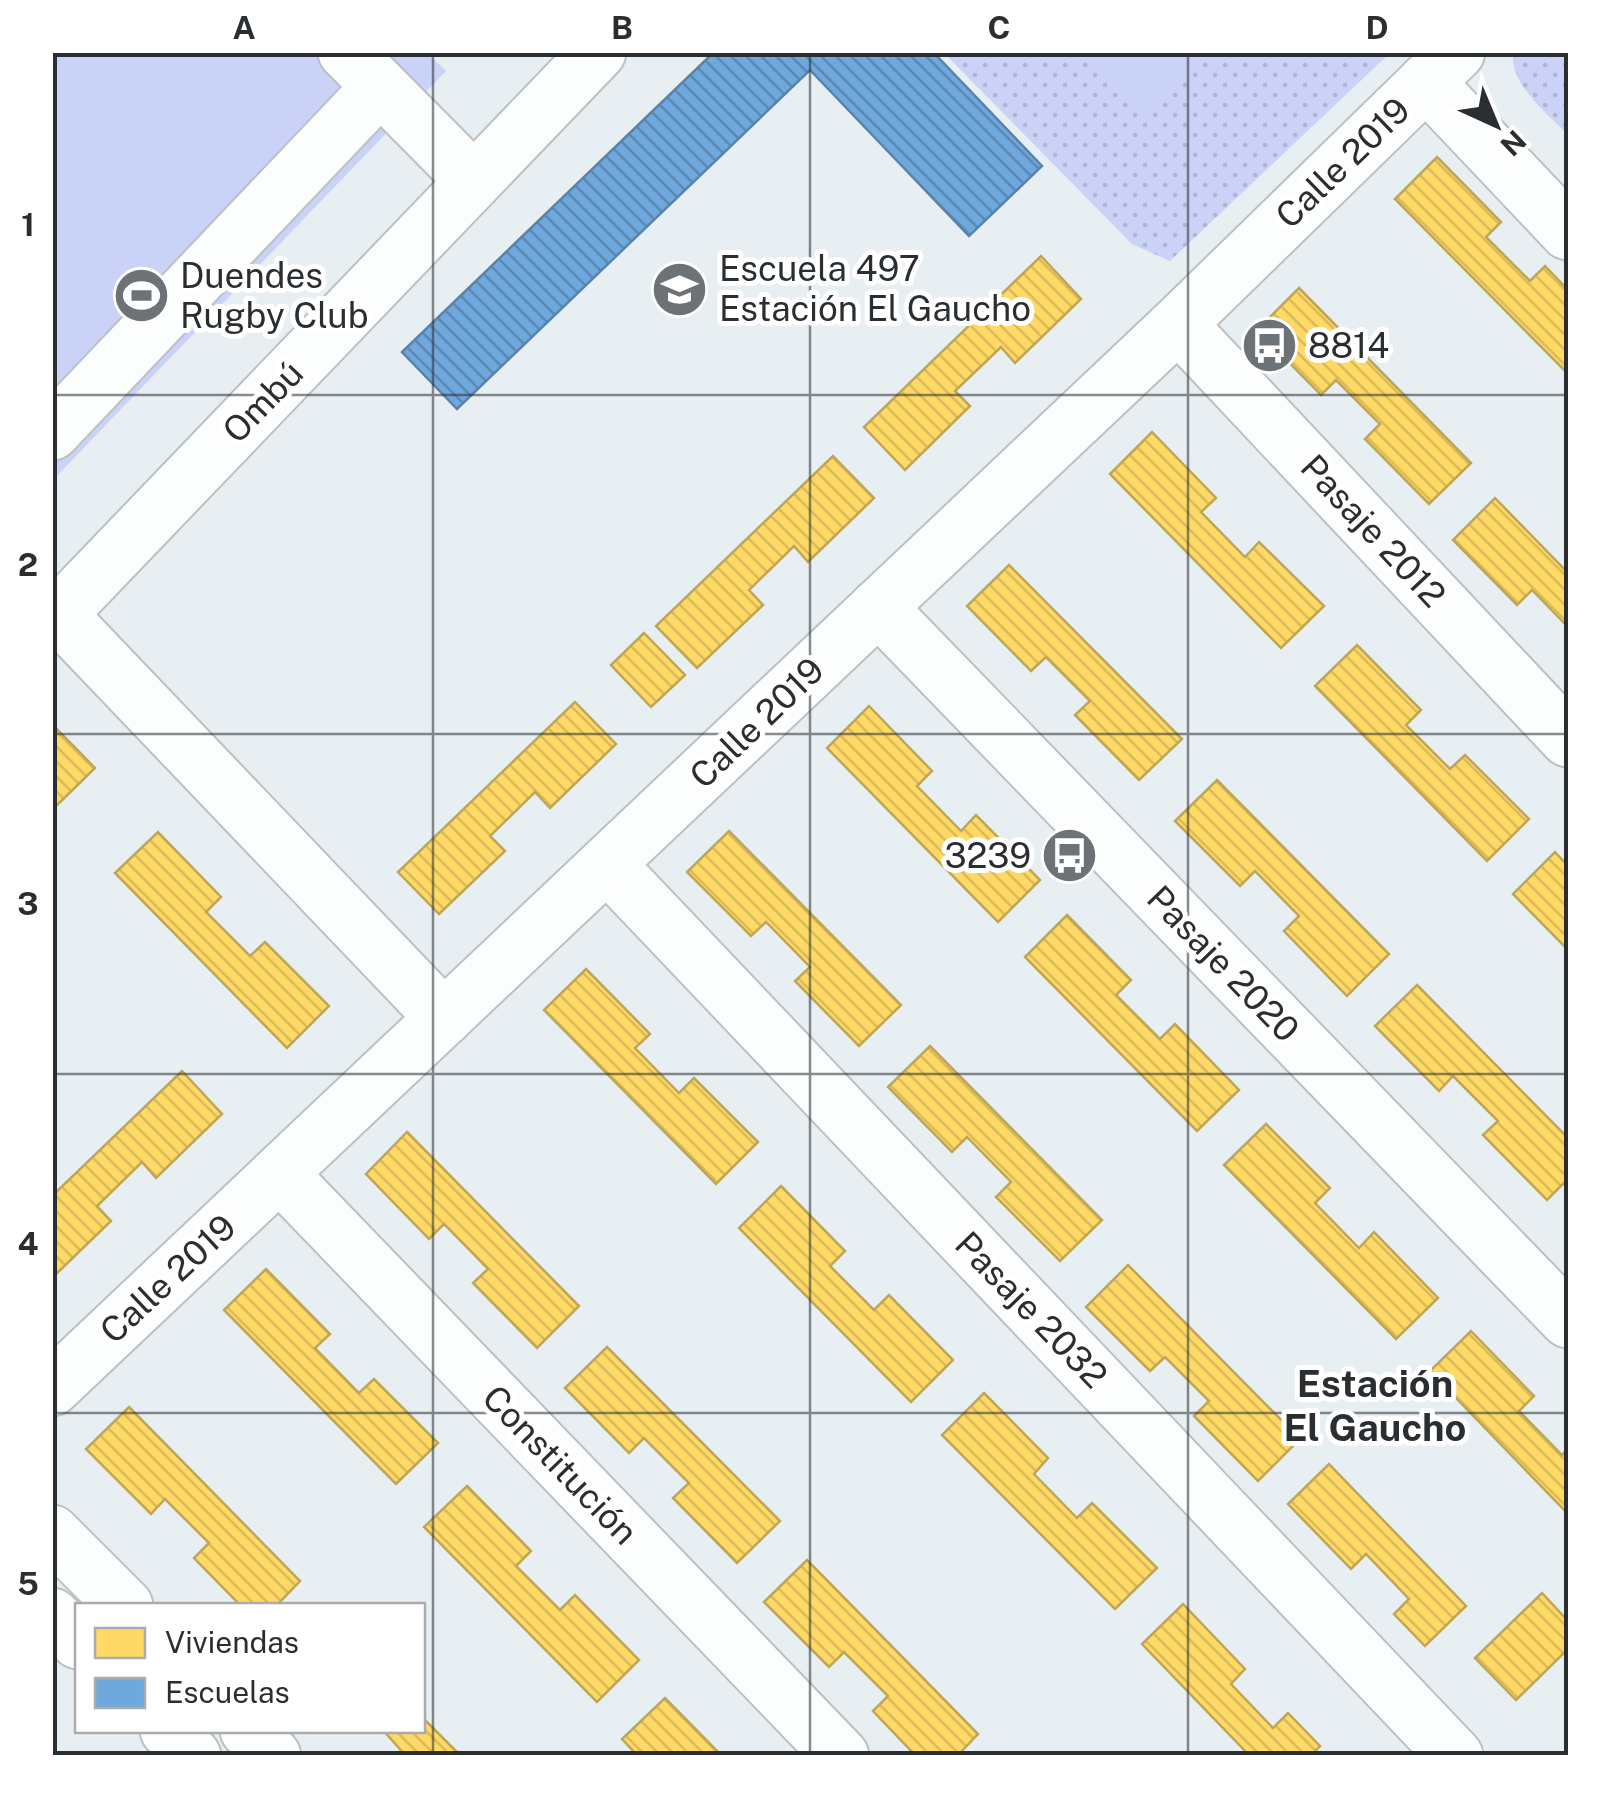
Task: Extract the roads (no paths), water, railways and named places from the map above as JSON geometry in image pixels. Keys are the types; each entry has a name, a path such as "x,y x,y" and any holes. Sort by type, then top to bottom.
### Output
{"street":[{"name":"Ombú","path":"56,618 598,52"},
{"path":"1441,67 1568,232"},
{"name":"Calle 2019","path":"52,1388 1178,324 1441,67"},
{"path":"52,432 363,70 474,182"},
{"name":"Pasaje 2012","path":"1178,324 1568,738"},
{"name":"Pasaje 2020","path":"878,608 1568,1320"},
{"path":"56,618 444,1018"},
{"name":"Pasaje 2032","path":"608,864 1455,1756"},
{"name":"Constitución","path":"280,1174 841,1756"},
{"path":"52,1532 122,1603"},
{"path":"52,1616 75,1638"},
{"path":"171,1733 193,1756"},
{"path":"251,1733 273,1756"}],"place":[{"name":"Escuela 497 Estación El Gaucho","path":"680,289"},
{"name":"Duendes Rugby Club","path":"141,296"},
{"name":"8814","path":"1269,346"},
{"name":"3239","path":"1070,856"}],"district":[{"name":"Estación El Gaucho","path":"1375,1406"}]}
